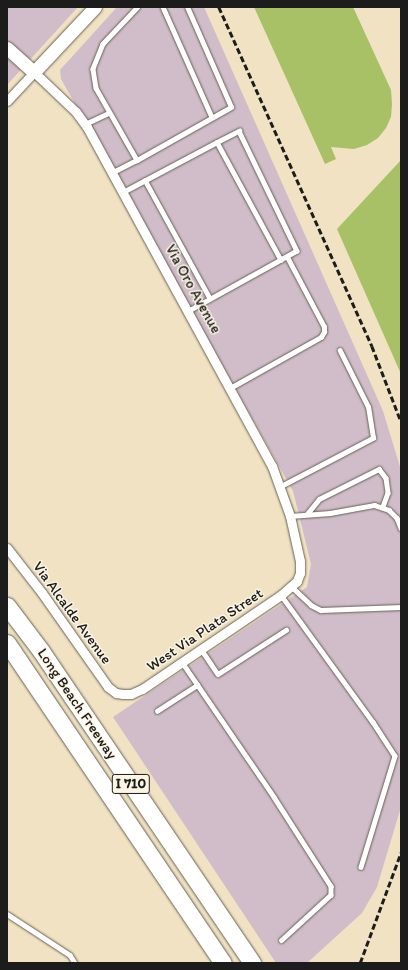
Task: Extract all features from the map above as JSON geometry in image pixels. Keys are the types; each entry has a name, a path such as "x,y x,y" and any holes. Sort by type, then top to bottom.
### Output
{"highway":[{"name":"Long Beach Freeway","path":"7,606 41,651 252,963"},
{"name":"Long Beach Freeway","path":"7,643 223,963"}],"street":[{"path":"7,102 95,7"},
{"name":"Via Oro Avenue","path":"7,48 76,112 85,124 113,172 187,312 230,388 280,486 290,516 300,561 300,574"},
{"name":"Via Alcalde Avenue","path":"7,548 42,592 108,686 116,693"},
{"name":"West Via Plata Street","path":"116,693 131,694 142,688 281,595 297,582 300,574"}],"lane":[{"path":"137,160 96,88 93,69 103,44 138,7"},
{"path":"163,7 212,117"},
{"path":"113,172 231,107 187,7"},
{"path":"85,124 109,113"},
{"path":"123,192 240,131 297,251 187,312"},
{"path":"217,142 280,260"},
{"path":"145,180 210,298"},
{"path":"230,388 321,337 324,332 324,327 287,257"},
{"path":"280,486 373,438 368,407 340,351"},
{"path":"307,514 319,499 379,469 386,478 388,494 383,507"},
{"path":"290,516 330,513 374,505 383,507 397,518 401,528"},
{"path":"292,587 311,605 321,610 401,607"},
{"path":"281,595 373,722 395,756 361,867"},
{"path":"201,649 218,674 286,630"},
{"path":"182,662 274,798 331,886 331,895 282,940"},
{"path":"158,711 197,685"},
{"path":"7,914 70,955 75,963"}],"shaded area":[{"path":"7,7 78,7 7,85"},
{"path":"117,7 204,7 383,411 401,470 401,807 377,887 362,913 307,963 276,963 113,717 307,587 311,564 293,491 61,79 60,70"}],"green space":[{"path":"254,7 353,7 391,90 391,117 386,128 378,138 367,145 354,149 331,147 336,159 325,164"},
{"path":"401,160 401,374 337,229"}],"railway":[{"path":"219,7 372,346 401,421"},
{"path":"360,963 401,852"}]}
